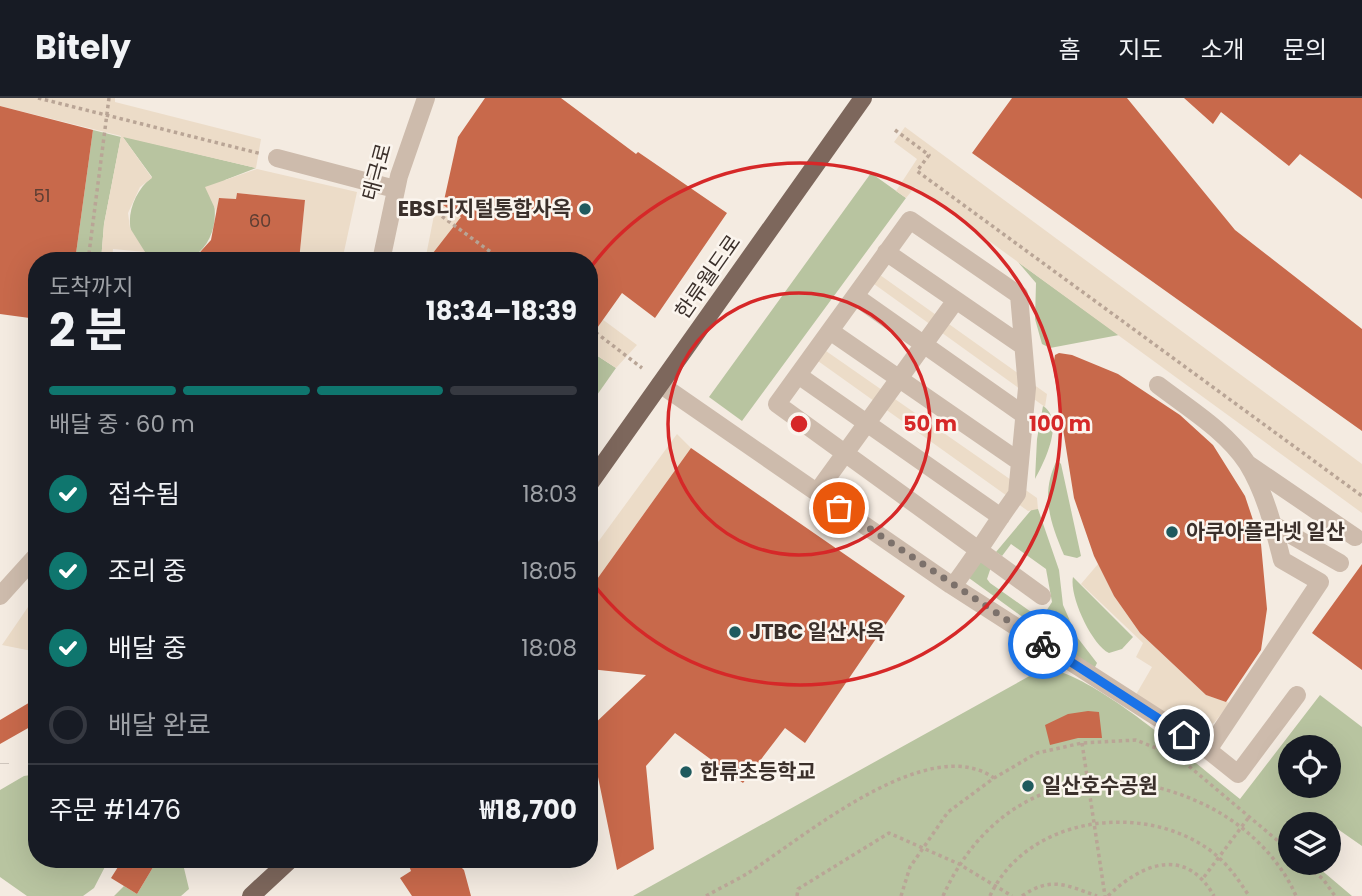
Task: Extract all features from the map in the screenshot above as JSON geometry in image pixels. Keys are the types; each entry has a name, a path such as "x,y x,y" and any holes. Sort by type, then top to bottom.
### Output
{"main road":[{"name":"한류월드로","path":"598,472 863,98"},
{"path":"251,896 281,868"}],"street":[{"name":"태극로","path":"383,252 395,189 426,98"},
{"path":"271,156 395,189"},
{"path":"953,586 977,552 1017,494 1027,388 1019,295 909,220 777,404 977,552 1042,596"},
{"path":"886,252 1023,346"},
{"path":"855,296 1024,415"},
{"path":"817,492 956,300"},
{"path":"830,331 1020,462"},
{"path":"798,375 1001,517"},
{"path":"660,384 953,586 1208,750 1238,774 1297,695"},
{"path":"1158,385 1216,430 1246,463 1355,537"},
{"path":"1208,750 1320,582 1282,560 1272,524 1246,463"},
{"path":"1272,524 1340,563"},
{"path":"0,596 28,565"}],"path":[{"path":"38,98 271,156"},
{"path":"89,252 109,98"},
{"path":"895,130 929,155 917,171 1362,496"},
{"path":"425,204 491,252"},
{"path":"598,334 642,368"},
{"path":"901,896 910,867 948,812 994,778 1037,753 1082,743 1136,740 1178,757 1278,841"},
{"path":"1082,743 1106,896 1142,869 1161,864 1186,868 1203,877 1214,896"},
{"path":"706,896 749,872 786,845 871,792 920,771 961,768 994,778"},
{"path":"943,896 959,864 973,844 998,820 1019,805 1052,791 1089,782 1150,783 1176,791 1224,814 1265,848 1296,896"},
{"path":"1203,877 1249,817"},
{"path":"990,896 1017,859 1039,842 1067,830 1121,822 1167,828 1219,858 1249,896"},
{"path":"797,896 798,889 889,833 959,864 1012,896"},
{"path":"1318,875 1335,896"},
{"path":"1022,896 1038,885 1060,883 1097,896"}],"green space":[{"path":"93,130 121,137 104,224 102,252 76,252"},
{"path":"122,136 256,168 225,180 213,199 214,225 210,237 198,252 145,252 136,243 131,233 131,209 143,186 152,177"},
{"path":"871,173 906,198 742,421 709,397"},
{"path":"1018,262 1119,335 1050,348 1042,344 1035,319 1036,283"},
{"path":"598,356 616,368 598,394"},
{"path":"1043,406 1049,412 1053,431 1048,452 1035,479 1037,439"},
{"path":"1057,460 1061,464 1081,556 1077,558 1064,555 1051,519 1049,485"},
{"path":"1032,509 1038,509 1059,570 1063,605 1077,637 1097,663 1094,669 969,578 981,561 991,567 987,579 990,583 1041,619 1052,602 1046,569 1011,544 1002,556 996,552"},
{"path":"1073,577 1133,637 1122,649 1109,653 1095,640 1078,607"},
{"name":"일산호수공원","path":"1044,668 1066,674 1117,703 1240,799 1278,750 1278,798 1341,798 1341,735 1289,735 1320,695 1362,727 1362,846 1341,831 1341,812 1278,812 1278,875 1327,875 1352,896 633,896"},
{"path":"28,775 28,868 104,868 94,888 83,896 27,896 0,877 0,790"},
{"path":"153,868 184,868 189,889 181,896 114,896 124,886 137,894"}],"shaded area":[{"path":"0,98 115,98 115,102 261,139 256,168 123,137 152,178 140,187 128,213 130,228 145,252 113,249 113,252 102,252 104,224 121,136 0,106"},
{"path":"905,127 1362,464 1362,513 915,187 906,198 896,191 917,159 894,142"},
{"path":"257,169 357,192 344,252 300,252 305,200 237,193 236,199 219,198 217,213 205,187"},
{"path":"437,200 509,252 502,252 452,229 435,252 427,252"},
{"path":"880,275 1047,394 1045,407 874,284"},
{"path":"598,316 637,345 616,368 598,356"},
{"path":"826,351 1037,498 1038,509 1028,511 818,361"},
{"path":"677,434 691,448 598,578 598,542"},
{"path":"1098,564 1114,596 1140,633 1206,695 1230,703 1214,723 1200,730 1185,731 1134,698 1152,667 1136,657 1143,643 1081,584"},
{"path":"28,607 28,650 2,645"}],"building":[{"name":"EBS디지털통합사옥","path":"485,98 561,98 636,154 638,152 727,213 655,318 622,293 598,327 598,252 434,252 461,217 443,205 458,137"},
{"path":"1012,98 1127,98 1235,230 1362,329 1362,431 972,153"},
{"path":"1184,98 1362,98 1362,199 1300,154 1289,166 1221,112 1213,124"},
{"path":"0,106 93,130 76,252 28,252 28,318 0,314"},
{"path":"237,193 305,200 300,252 200,252 211,240 219,198 236,199"},
{"name":"아쿠아플라넷 일산","path":"1055,355 1072,355 1118,374 1180,415 1213,445 1245,496 1261,544 1267,609 1261,650 1226,702 1206,695 1140,633 1114,596 1094,556 1074,498 1053,366"},
{"name":"JTBC 일산사옥","path":"691,448 905,596 805,743 785,728 743,783 675,733 646,766 654,849 617,870 598,777 598,720 646,675 598,670 598,578"},
{"path":"1362,564 1362,670 1312,633"},
{"path":"28,703 28,728 0,744 0,720"},
{"path":"1099,712 1102,738 1078,738 1050,745 1045,725 1068,714"},
{"path":"117,868 153,868 137,894 111,878"},
{"path":"410,868 462,868 471,896 412,896 400,878 411,871"}],"way so far":[{"path":"839,508 1043,644"}],"place":[{"name":"EBS디지털통합사옥","path":"585,209"},
{"name":"아쿠아플라넷 일산","path":"1172,532"},
{"name":"JTBC 일산사옥","path":"735,632"},
{"name":"한류초등학교","path":"686,772"},
{"name":"일산호수공원","path":"1028,786"}],"route":[{"path":"1043,644 1184,735"}]}
